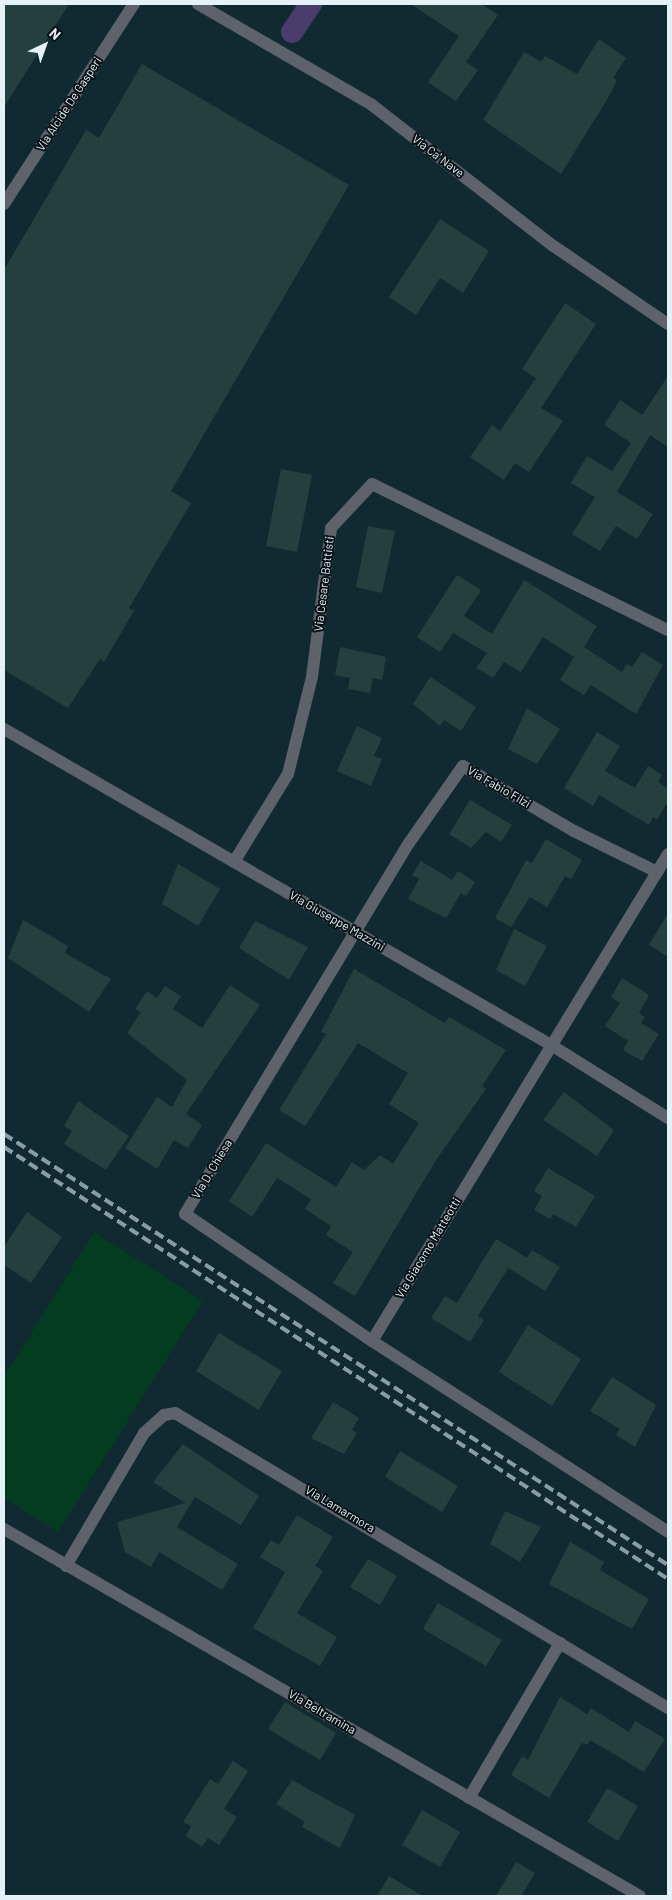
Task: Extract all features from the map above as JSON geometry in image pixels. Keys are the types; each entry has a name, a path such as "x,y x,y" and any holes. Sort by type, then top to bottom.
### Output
{"street":[{"name":"Via Alcide De Gasperi","path":"4,204 134,4"},
{"name":"Via Ca' Nave","path":"198,4 372,105 552,245 668,324"},
{"name":"Via Cesare Battisti","path":"234,862 288,774 312,677 331,528 372,484 668,630"},
{"name":"Via Giuseppe Mazzini","path":"4,729 551,1045 668,1118"},
{"name":"Via Fabio Filzi","path":"357,932 409,843 463,766 574,831 657,872"},
{"name":"Via Giacomo Matteotti","path":"372,1341 668,854"},
{"name":"Via D. Chiesa","path":"357,932 185,1214 372,1341"},
{"path":"372,1341 668,1532"},
{"name":"Via Lamarmora","path":"66,1566 144,1433 158,1418 175,1413 668,1708"},
{"name":"Via Beltramina","path":"4,1529 640,1896"},
{"path":"469,1798 560,1643"}],"green space":[{"path":"94,1232 203,1301 58,1532 4,1498 4,1377"}],"building":[{"path":"4,4 69,4 4,107"},
{"path":"411,4 481,4 498,15 466,62 478,70 456,101 428,82 459,36"},
{"path":"599,39 626,58 613,78 617,80 611,93 561,174 483,120 524,52 541,62 545,56 577,74"},
{"path":"142,64 349,185 171,491 191,503 129,608 134,611 104,662 100,659 68,708 4,670 4,270 86,130 99,138"},
{"path":"440,219 489,251 463,293 440,278 416,315 389,297"},
{"path":"565,303 596,324 541,408 563,421 529,472 515,463 504,480 470,457 492,425 500,431 536,378 522,369"},
{"path":"668,376 668,447 650,435 617,492 653,514 637,539 616,526 600,551 572,534 595,497 571,483 587,456 612,471 631,443 604,425 620,400 642,415"},
{"path":"281,469 312,475 297,552 266,546"},
{"path":"368,526 395,531 382,593 356,587"},
{"path":"457,575 481,590 464,616 492,634 524,580 597,626 584,647 622,672 627,664 632,667 642,652 663,665 636,714 591,685 584,695 560,680 574,657 543,637 521,672 504,662 493,678 476,668 487,653 453,633 440,652 417,637"},
{"path":"340,647 386,657 382,680 373,678 370,693 348,689 350,678 335,675"},
{"path":"430,677 476,707 461,731 444,720 440,726 413,704"},
{"path":"527,708 560,729 537,764 508,749"},
{"path":"357,726 382,738 374,756 382,759 371,786 337,771"},
{"path":"597,732 620,746 605,771 635,788 648,766 662,775 658,782 668,789 668,801 657,820 653,817 649,825 599,795 593,806 564,788"},
{"path":"470,800 512,825 501,842 486,832 471,848 449,834"},
{"path":"546,839 582,860 571,879 565,876 547,907 530,897 511,927 495,918 526,860 532,863"},
{"path":"421,861 452,880 458,871 475,882 466,896 461,893 446,918 408,899 419,879 412,875"},
{"path":"178,864 220,889 198,926 162,904"},
{"path":"668,913 668,957 649,945"},
{"path":"23,920 68,946 65,953 111,979 89,1012 8,958"},
{"path":"255,921 308,947 289,980 239,948"},
{"path":"514,929 547,946 525,986 496,970"},
{"path":"354,969 445,1023 449,1017 506,1050 482,1086 486,1089 436,1160 355,1296 333,1283 353,1252 326,1235 331,1226 305,1209 311,1199 277,1178 252,1217 229,1201 266,1143 336,1187 352,1162 364,1170 380,1155 393,1164 419,1123 389,1104 408,1073 358,1043 305,1126 279,1110 326,1034 321,1032"},
{"path":"622,978 649,995 639,1013 645,1017 641,1023 659,1034 642,1061 623,1050 628,1041 605,1026 620,1003 611,997"},
{"path":"230,985 260,1005 186,1114 202,1125 188,1148 174,1140 157,1169 125,1148 157,1097 172,1107 187,1080 127,1033 141,1012 135,1009 147,991 157,998 165,986 181,996 173,1009 202,1028"},
{"path":"564,1092 614,1130 597,1156 543,1120"},
{"path":"78,1101 129,1136 106,1170 64,1144 72,1131 64,1126"},
{"path":"548,1168 595,1196 576,1227 553,1214 550,1219 534,1210 542,1196 534,1191"},
{"path":"27,1212 62,1237 31,1283 4,1265 4,1247"},
{"path":"496,1239 527,1258 532,1250 560,1267 545,1291 508,1268 478,1316 484,1320 470,1342 431,1318 445,1296 457,1303"},
{"path":"528,1325 581,1359 552,1406 499,1372"},
{"path":"219,1333 282,1371 259,1410 196,1371"},
{"path":"612,1377 656,1405 635,1447 616,1435 620,1429 590,1411"},
{"path":"333,1402 359,1418 352,1430 357,1433 344,1454 311,1438"},
{"path":"183,1444 259,1496 241,1525 195,1497 177,1527 238,1564 222,1590 159,1552 151,1567 125,1552 117,1522 185,1503 153,1482"},
{"path":"400,1451 458,1486 442,1512 385,1477"},
{"path":"505,1511 541,1527 520,1562 490,1544"},
{"path":"297,1515 333,1537 315,1566 323,1571 297,1613 337,1637 320,1666 253,1628 285,1572 260,1557 271,1540 279,1545"},
{"path":"570,1542 604,1562 600,1570 649,1599 632,1629 549,1584"},
{"path":"368,1559 397,1576 380,1605 350,1587"},
{"path":"438,1603 502,1640 486,1666 423,1629"},
{"path":"560,1697 587,1714 591,1708 629,1732 635,1721 665,1739 644,1772 590,1740 587,1745 582,1743 549,1798 511,1775 522,1756 528,1760"},
{"path":"285,1702 336,1733 320,1760 268,1729"},
{"path":"233,1761 248,1771 224,1809 237,1817 219,1845 208,1838 202,1847 186,1836 191,1826 183,1822 210,1779 218,1784"},
{"path":"292,1780 355,1815 340,1848 302,1827 305,1822 276,1804"},
{"path":"607,1788 638,1806 618,1841 587,1822"},
{"path":"422,1810 460,1832 440,1867 402,1845"},
{"path":"516,1862 535,1873 521,1896 496,1896"},
{"path":"389,1876 423,1896 377,1896"}],"waterway":[{"path":"292,32 311,4"}],"railway":[{"path":"4,1134 668,1565"},
{"path":"4,1147 668,1579"}]}
